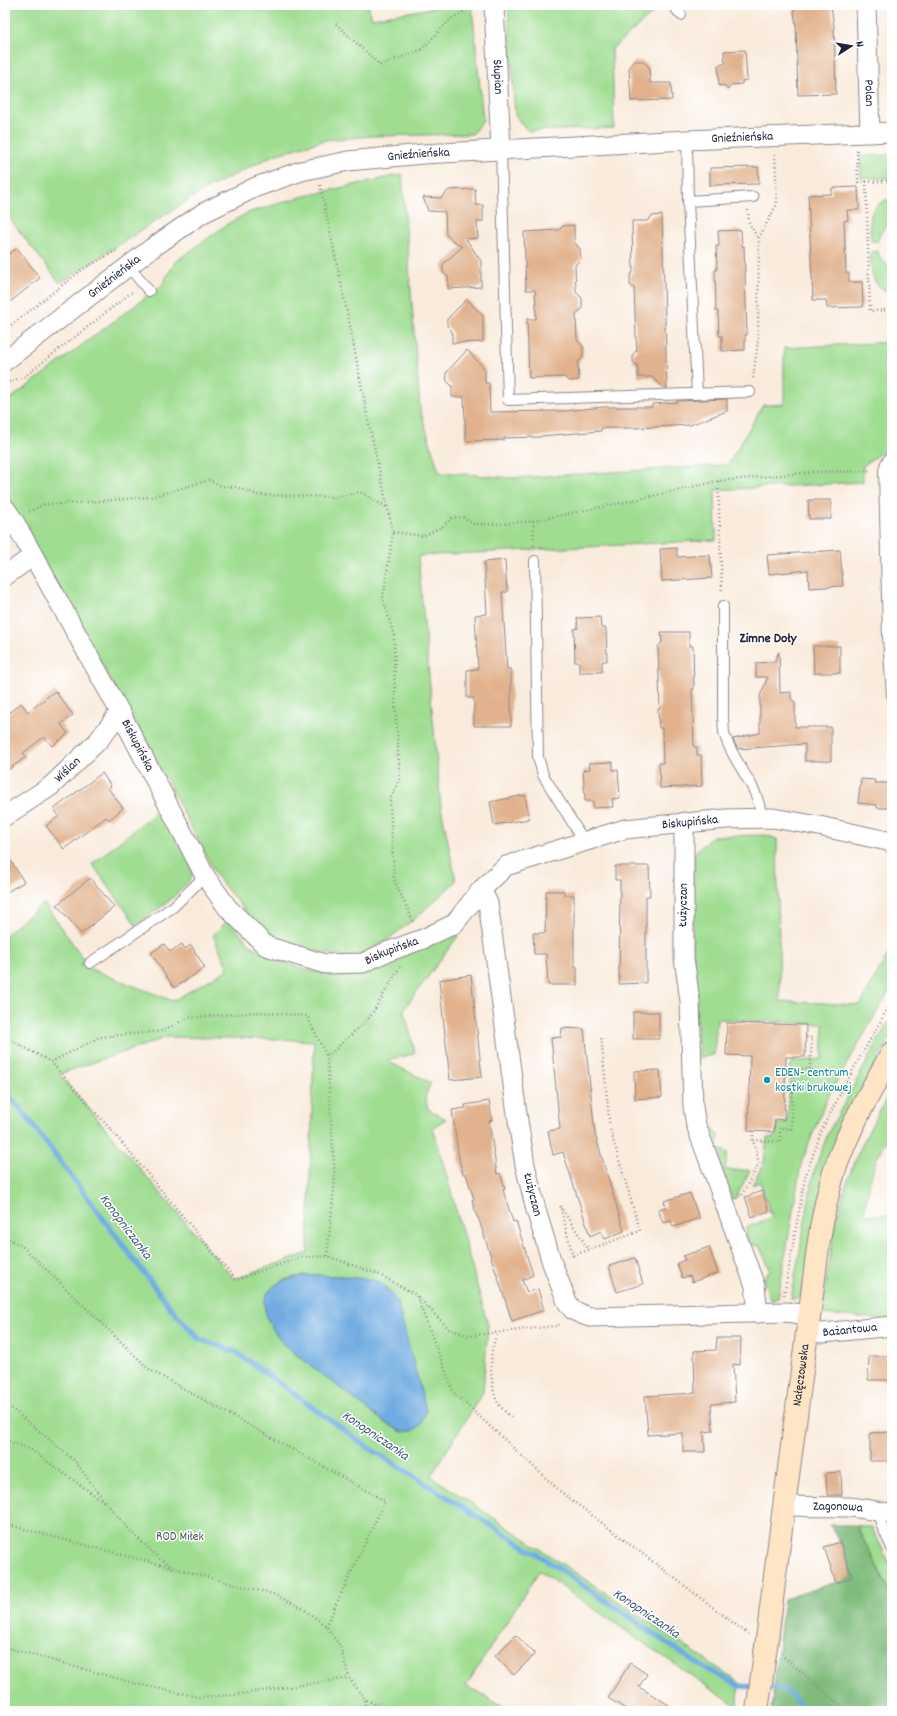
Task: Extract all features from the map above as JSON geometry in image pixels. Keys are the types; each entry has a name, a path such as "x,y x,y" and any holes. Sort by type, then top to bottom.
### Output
{"main road":[{"name":"Nałęczowska","path":"757,1711 758,1633 784,1505 824,1212 836,1169 860,1111 892,1053"}],"street":[{"name":"Słupian","path":"494,5 501,149"},
{"name":"Polan","path":"866,5 870,133"},
{"name":"Gnieźnieńska","path":"5,361 129,266 203,213 256,187 301,171 348,161 377,157 501,149 892,132"},
{"name":"Biskupińska","path":"10,514 120,712 205,876 227,907 266,946 325,964 363,963 384,953 423,939 454,924 481,890 506,866 625,829 684,822 761,818 793,821 892,842"},
{"path":"5,576 33,556"},
{"name":"Wiślan","path":"5,816 51,786 98,741 120,712"},
{"name":"Łużyczan","path":"684,822 683,932 684,958 690,1001 694,1113 696,1125 755,1286 758,1313"},
{"name":"Łużyczan","path":"481,890 488,903 525,1165 536,1210 552,1263 567,1302 573,1310"},
{"path":"573,1310 590,1317 786,1312 808,1324"},
{"name":"Bażantowa","path":"808,1324 823,1332 892,1326"},
{"name":"Zagonowa","path":"784,1505 800,1507 850,1507 885,1512"}],"lane":[{"path":"673,5 681,15"},
{"path":"688,140 688,201 697,394"},
{"path":"501,149 508,400 750,392"},
{"path":"688,201 750,197"},
{"path":"129,266 146,287"},
{"path":"892,454 886,463 884,471 888,637 892,695"},
{"path":"535,561 538,756 543,775 584,841"},
{"path":"723,606 723,718 725,735 731,749 757,795 761,806 761,818"},
{"path":"90,963 173,907 205,876"},
{"path":"885,1512 881,1524 892,1548"}],"path":[{"path":"336,24 380,65 421,50 451,19 475,5"},
{"path":"856,146 858,182 892,181"},
{"path":"750,392 758,340 759,238 777,204 774,148"},
{"path":"319,181 350,326 367,416 393,532 383,598 394,635 395,701 400,779 390,799 394,880 408,913 423,939"},
{"path":"866,182 870,311 892,310"},
{"path":"750,197 749,223 759,238"},
{"path":"5,330 83,269 123,247"},
{"path":"5,383 24,376 146,287"},
{"path":"393,532 423,536 442,527 452,518 463,517 472,524 501,524 533,521 718,481 814,472 884,471"},
{"path":"10,514 44,504 63,504 151,497 209,480 222,486 236,487 258,495 336,497 360,492 388,508"},
{"path":"718,481 723,606"},
{"path":"533,521 535,561"},
{"path":"327,1057 370,1016 402,964"},
{"path":"51,1062 100,1036 162,1031 188,1018 259,1012 307,1016 327,1057 335,1179 327,1256"},
{"path":"552,1263 640,1230 610,1129 601,1036"},
{"path":"5,1037 51,1062 112,1131 236,1280 301,1257 327,1256 378,1274 416,1295 448,1329 469,1336 555,1326 569,1321 573,1310"},
{"path":"753,1140 780,1142 780,1128 791,1129 794,1069 810,1069 812,1038 806,1037"},
{"path":"739,1200 758,1163 753,1140 753,1131"},
{"path":"573,1256 560,1206 589,1250"},
{"path":"5,1236 22,1246 150,1370 385,1501 326,1626"},
{"path":"416,1295 454,1392 560,1491 758,1633"},
{"path":"500,1332 495,1336 491,1354 494,1386 498,1404 511,1417"},
{"path":"5,1403 76,1461 106,1504 138,1539 160,1559 177,1569"},
{"path":"5,1440 30,1449 106,1504"},
{"path":"5,1524 273,1594 302,1608 326,1626 340,1646 349,1678 365,1699 388,1711"},
{"path":"5,1647 137,1684 198,1697 234,1695 349,1678"},
{"path":"783,1656 847,1711"},
{"path":"365,1699 365,1711"}],"green space":[{"path":"5,5 368,5 372,18 452,5 472,5 483,120 472,134 373,136 325,140 274,155 202,191 60,283 5,213"},
{"path":"508,5 654,5 657,9 612,49 614,128 529,131 521,124 515,114"},
{"path":"892,155 892,178 861,178 860,156"},
{"path":"402,174 420,409 439,472 513,478 728,465 763,405 784,404 784,348 892,342 892,444 863,466 863,482 715,490 716,540 418,556 441,807 456,881 417,917 383,943 351,958 300,948 262,931 217,877 163,773 5,493 5,403 162,285 175,262 229,223 250,212 301,197"},
{"path":"886,200 890,200 891,223 882,230 877,242 871,241 870,222 872,212"},
{"path":"877,251 882,261 892,268 892,291 879,287 873,277 871,252"},
{"path":"160,809 191,861 192,878 169,901 136,925 92,864"},
{"path":"766,835 777,839 780,1001 860,1005 892,947 892,986 826,1100 801,1164 778,1298 771,1301 763,1280 770,1269 759,1246 749,1244 746,1228 772,1217 760,1182 752,1185 764,1162 767,1138 776,1137 777,1124 787,1123 791,1062 822,1059 824,1024 717,1019 714,1055 699,1058 692,947 694,853 713,836"},
{"name":"ROD Miłek","path":"44,903 85,961 80,965 173,1001 228,969 213,935 228,920 253,947 277,960 311,971 352,976 375,969 390,960 461,932 404,1009 415,1053 387,1061 431,1083 425,1097 428,1109 446,1119 433,1127 488,1325 483,1392 431,1476 740,1683 737,1707 539,1571 466,1686 511,1711 398,1711 380,1702 377,1711 5,1711 5,935","holes":["168,1037 314,1041 308,1253 234,1279 59,1074","315,1275 344,1276 379,1283 402,1432 383,1421 284,1345 264,1303 270,1290 280,1282 297,1277"]},
{"path":"892,1015 892,1034 838,1133 801,1297 791,1299 814,1171 828,1133"},
{"path":"892,1088 892,1137 880,1150 872,1172 864,1215 892,1215 892,1320 821,1314 834,1231 847,1182 861,1147"},
{"path":"705,1121 715,1129 715,1134 719,1135 718,1149 728,1152 725,1170 750,1170 736,1198 732,1199"},
{"path":"830,1525 856,1525 892,1595 892,1711 771,1711 784,1599 852,1577 840,1542"},
{"path":"856,1525 872,1528 892,1568 892,1595"}],"water":[{"path":"315,1275 349,1277 374,1281 385,1287 397,1302 426,1410 421,1425 413,1431 402,1432 383,1421 284,1345 273,1330 267,1317 265,1305 266,1296 272,1288 297,1277"}],"building":[{"path":"793,5 831,5 834,27 836,94 798,95 796,26"},
{"path":"745,50 747,80 742,81 742,84 731,85 728,90 724,85 719,86 718,65 725,64 724,51"},
{"path":"635,61 643,61 649,67 650,83 671,83 672,100 631,101 629,68"},
{"path":"758,167 759,184 710,185 710,168"},
{"path":"858,187 859,210 847,210 848,220 844,221 846,273 849,273 849,282 862,282 863,307 827,308 826,300 813,300 808,195 832,194 832,188"},
{"path":"475,189 476,205 483,205 483,221 477,222 478,238 466,239 481,261 481,287 448,289 448,277 443,272 443,264 462,247 446,235 445,212 428,211 423,197 441,198 449,190"},
{"path":"662,215 667,388 664,388 652,377 638,377 638,366 633,362 633,354 637,350 634,288 630,285 630,276 633,272 632,221 647,221 652,216"},
{"path":"574,225 574,242 580,249 581,259 575,265 576,292 582,298 582,309 576,314 577,340 583,346 583,357 578,363 579,380 569,381 564,377 529,378 527,319 536,319 536,304 535,290 526,290 524,232 559,230 563,226"},
{"path":"741,230 742,246 744,246 747,335 745,335 745,350 722,351 722,336 719,336 718,311 716,311 715,270 717,270 716,246 719,246 718,231"},
{"path":"17,248 40,278 5,306 5,257"},
{"path":"467,299 483,316 483,342 452,343 452,331 447,326 447,319"},
{"path":"467,350 485,369 485,383 489,383 490,412 564,411 603,407 652,407 652,404 678,402 677,401 727,399 727,411 690,425 601,428 601,431 541,437 466,441 464,397 452,397 452,386 447,381 446,373"},
{"path":"808,500 831,500 831,519 809,519"},
{"path":"677,548 677,557 710,555 712,578 662,581 660,549"},
{"path":"840,550 843,586 809,588 808,570 769,574 767,555"},
{"path":"505,560 507,592 502,592 507,669 511,669 511,726 474,726 474,698 467,698 467,670 478,669 475,615 487,614 484,562"},
{"path":"600,617 601,628 606,628 607,661 602,661 602,672 579,672 579,662 575,662 574,629 578,628 577,618"},
{"path":"661,632 689,632 689,646 693,646 694,689 692,689 694,747 697,747 697,755 701,755 702,786 660,788 659,763 663,763 662,728 659,728 658,709 660,709 658,647 662,642"},
{"path":"813,646 840,646 840,673 814,673"},
{"path":"779,652 780,693 791,692 791,699 795,702 795,727 831,727 831,761 805,761 805,744 738,749 735,744 733,739 760,733 760,696 768,677 756,677 756,663 774,662"},
{"path":"55,691 73,715 61,724 68,734 52,746 44,737 23,753 26,757 5,772 5,716 21,703 28,712"},
{"path":"613,762 613,770 618,770 620,798 612,799 613,807 593,808 593,801 585,801 583,770 590,769 589,763"},
{"path":"102,773 111,786 108,788 123,808 109,820 106,817 64,849 46,826 59,816 54,809"},
{"path":"861,779 875,780 874,783 892,783 892,808 877,808 877,805 858,803"},
{"path":"525,795 529,819 494,825 490,802"},
{"path":"5,851 24,882 5,893"},
{"path":"615,866 649,866 650,896 646,896 646,983 619,984 620,880 615,880"},
{"path":"90,878 114,907 81,934 57,905"},
{"path":"546,891 564,891 564,895 574,895 574,967 577,967 577,985 548,985 546,954 534,954 533,933 545,933"},
{"path":"164,944 170,952 182,944 185,949 191,945 205,968 174,988 151,953"},
{"path":"471,975 482,1077 450,1080 439,980"},
{"path":"633,1012 659,1012 659,1039 633,1039"},
{"name":"EDEN- centrum kostki brukowej","path":"727,1023 806,1025 805,1057 786,1057 784,1120 775,1119 774,1132 748,1131 750,1056 726,1055"},
{"path":"562,1028 584,1029 595,1134 624,1231 605,1239 601,1231 590,1236 563,1152 553,1155 548,1131 560,1129 551,1038 561,1037"},
{"path":"660,1070 662,1097 635,1099 634,1071"},
{"path":"489,1101 492,1120 489,1121 497,1174 500,1173 505,1189 503,1190 513,1222 516,1221 533,1275 522,1280 527,1292 538,1289 544,1310 512,1321 477,1217 472,1200 474,1199 466,1174 463,1174 459,1159 452,1110 466,1108 465,1105"},
{"path":"762,1191 769,1211 752,1217 745,1197"},
{"path":"690,1193 699,1218 673,1227 671,1221 663,1223 658,1209 666,1207 664,1201"},
{"path":"709,1247 718,1273 692,1282 690,1276 682,1278 677,1263 685,1260 683,1256"},
{"path":"635,1258 643,1284 617,1292 609,1266"},
{"path":"717,1338 741,1338 740,1365 733,1364 735,1402 711,1404 713,1431 704,1432 705,1452 683,1452 683,1433 648,1435 645,1396 695,1393 694,1351 716,1350"},
{"path":"869,1356 892,1356 892,1380 868,1380"},
{"path":"892,1432 892,1461 870,1461 870,1433"},
{"path":"841,1472 842,1495 827,1495 826,1473"},
{"path":"840,1542 852,1577 836,1583 824,1547"},
{"path":"516,1635 535,1654 514,1675 495,1656"},
{"path":"630,1663 647,1674 639,1687 679,1711 629,1711 608,1698"}],"waterway":[{"name":"Konopniczanka","path":"5,1092 23,1112 169,1306 199,1339 236,1352 369,1448 551,1563 696,1663 739,1686 755,1687"},
{"name":"Konopniczanka","path":"764,1687 778,1688 788,1692 799,1704 802,1711"}],"place":[{"name":"EDEN- centrum kostki brukowej","path":"767,1080"}],"district":[{"name":"Zimne Doły","path":"768,639"}]}
